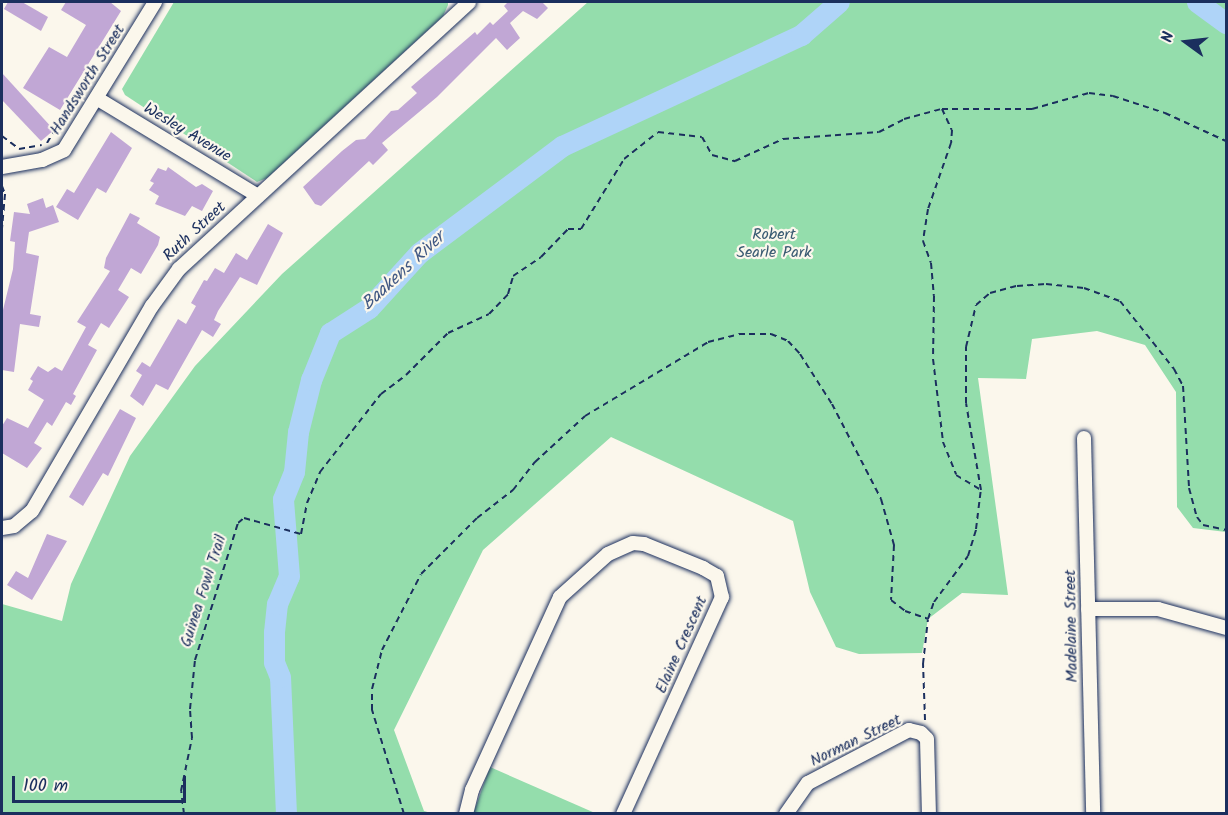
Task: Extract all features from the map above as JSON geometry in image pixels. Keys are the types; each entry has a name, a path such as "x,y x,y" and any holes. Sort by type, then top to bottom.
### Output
{"street":[{"name":"Handsworth Street","path":"2,167 42,160 64,150 98,99 155,2"},
{"name":"Ruth Street","path":"2,528 15,526 32,511 165,285 464,3"},
{"name":"Wesley Avenue","path":"98,99 258,196"},
{"name":"Madelaine Street","path":"1084,438 1093,813"},
{"name":"Elaine Crescent","path":"466,813 472,790 560,597 608,554 624,545 644,544 717,576 722,597 623,813"},
{"path":"1088,609 1158,609 1227,628"},
{"name":"Norman Street","path":"786,813 808,783 904,732 923,734"},
{"path":"923,734 929,813"}],"path":[{"path":"2,136 19,149 46,144 94,62"},
{"name":"Guinea Fowl Trail","path":"184,813 181,791 191,747 190,709 195,660 238,524 244,518 301,534 307,503 320,472 358,420 448,333 489,314 502,302 513,276 542,257 568,229 581,229 624,159 658,132 702,137 712,156 735,161 783,139 879,132 904,119 942,109 1032,109 1089,93 1113,96 1195,124 1227,141"},
{"path":"942,109 950,122 951,142 928,209 923,241 931,262 934,296 933,359 943,442 956,475 981,490"},
{"path":"2,186 5,194 2,229"},
{"path":"923,734 923,664 928,619 934,602 968,556 981,490 966,403 965,367 969,325 976,305 990,293 1017,286 1084,288 1120,301 1174,369 1186,405 1191,503 1203,525 1227,530"},
{"path":"404,813 372,710 372,689 382,650 425,568 477,518 513,490 535,462 585,416 708,342 739,334 771,334 788,341 800,354 832,404 881,499 894,545 891,600 905,611 928,619"}],"green space":[{"path":"174,2 448,2 448,5 443,16 267,178 257,182 125,95 122,89"},
{"name":"Robert Searle Park","path":"588,2 1226,2 1226,532 1193,528 1177,507 1176,392 1145,345 1097,331 1032,339 1026,379 978,378 1008,595 962,593 928,619 922,653 859,654 836,647 810,592 793,521 611,437 483,550 394,730 424,811 431,813 2,813 2,604 62,621 71,584 130,456 195,366 282,274"},
{"path":"490,767 595,813 473,814"}],"building":[{"path":"8,2 22,2 48,17 41,31 4,9"},
{"path":"66,2 110,2 121,11 60,110 23,88 49,47 67,57 86,25 61,10"},
{"path":"508,2 542,2 548,8 537,19 523,11 510,23 520,38 507,50 496,38 437,97 382,143 388,150 373,165 369,161 321,206 315,204 303,187 342,151 356,140 365,139 391,111 398,110 417,93 411,87 475,32 477,35 490,22 493,25 508,11 504,6"},
{"path":"2,73 54,130 41,141 2,100"},
{"path":"111,132 132,148 106,193 97,188 78,220 56,207 67,189 74,193"},
{"path":"168,167 196,187 202,184 213,191 202,211 192,206 185,216 155,204 159,196 149,190 154,183 150,181 158,168 166,171"},
{"path":"43,198 46,208 53,205 59,222 29,232 26,253 39,256 30,314 41,316 39,327 20,324 14,372 2,370 2,314 13,269 15,242 10,241 14,212 30,214 27,204"},
{"path":"130,213 140,218 137,223 160,237 158,245 141,274 131,268 118,290 129,297 109,328 101,323 88,345 97,350 73,394 76,396 71,405 66,402 52,426 47,422 34,443 42,448 27,468 2,453 2,426 7,418 28,428 44,400 28,390 33,381 30,379 38,366 48,372 55,367 62,371 86,327 77,322 110,271 104,268 106,258"},
{"path":"268,224 283,233 257,285 240,277 218,311 214,320 221,324 213,337 202,330 168,390 156,384 143,406 130,396 142,375 136,371 142,362 150,367 178,319 186,324 196,306 191,303 204,280 207,281 215,268 224,273 236,253 247,260"},
{"path":"120,409 136,418 108,476 103,473 83,506 69,497"},
{"path":"47,534 67,541 32,600 7,585 16,571 28,578"}],"waterway":[{"name":"Baakens River","path":"286,814 280,677 274,662 277,604 289,576 283,499 294,472 298,432 311,380 330,333 369,308 419,253 562,146 801,35 839,2"},
{"name":"Baakens River","path":"1197,2 1226,23"}]}
